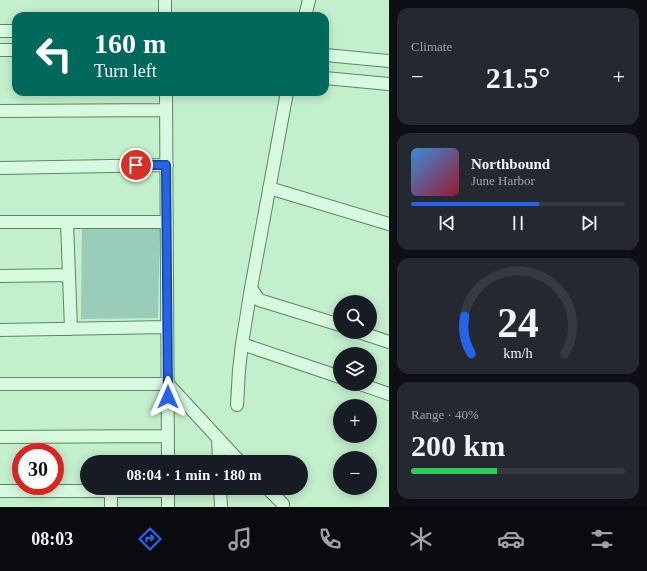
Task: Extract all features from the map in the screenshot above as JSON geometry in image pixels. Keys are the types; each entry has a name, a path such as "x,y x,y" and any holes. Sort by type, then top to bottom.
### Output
{"street":[{"path":"165,0 165,12"},
{"path":"306,12 309,0"},
{"path":"0,31 12,31"},
{"path":"0,50 12,50"},
{"path":"329,55 389,61"},
{"path":"329,78 389,84"},
{"path":"166,96 168,455"},
{"path":"237,405 242,344 286,96"},
{"path":"0,111 166,110"},
{"path":"0,168 166,165"},
{"path":"269,188 389,224"},
{"path":"0,222 167,222"},
{"path":"67,222 71,329"},
{"path":"0,276 69,275"},
{"path":"251,288 258,300 333,323"},
{"path":"0,330 167,327"},
{"path":"377,338 389,342"},
{"path":"242,344 333,375"},
{"path":"0,384 168,384 234,455"},
{"path":"377,390 389,394"},
{"path":"0,437 168,436"},
{"path":"218,438 219,455"},
{"path":"0,491 80,491"},
{"path":"111,495 111,507"},
{"path":"168,495 168,507"},
{"path":"220,495 221,507"},
{"path":"274,495 283,504 283,507"}],"green space":[{"path":"160,228 158,318 81,319 82,229"}],"route":[{"path":"136,165 166,165 168,397"}]}
